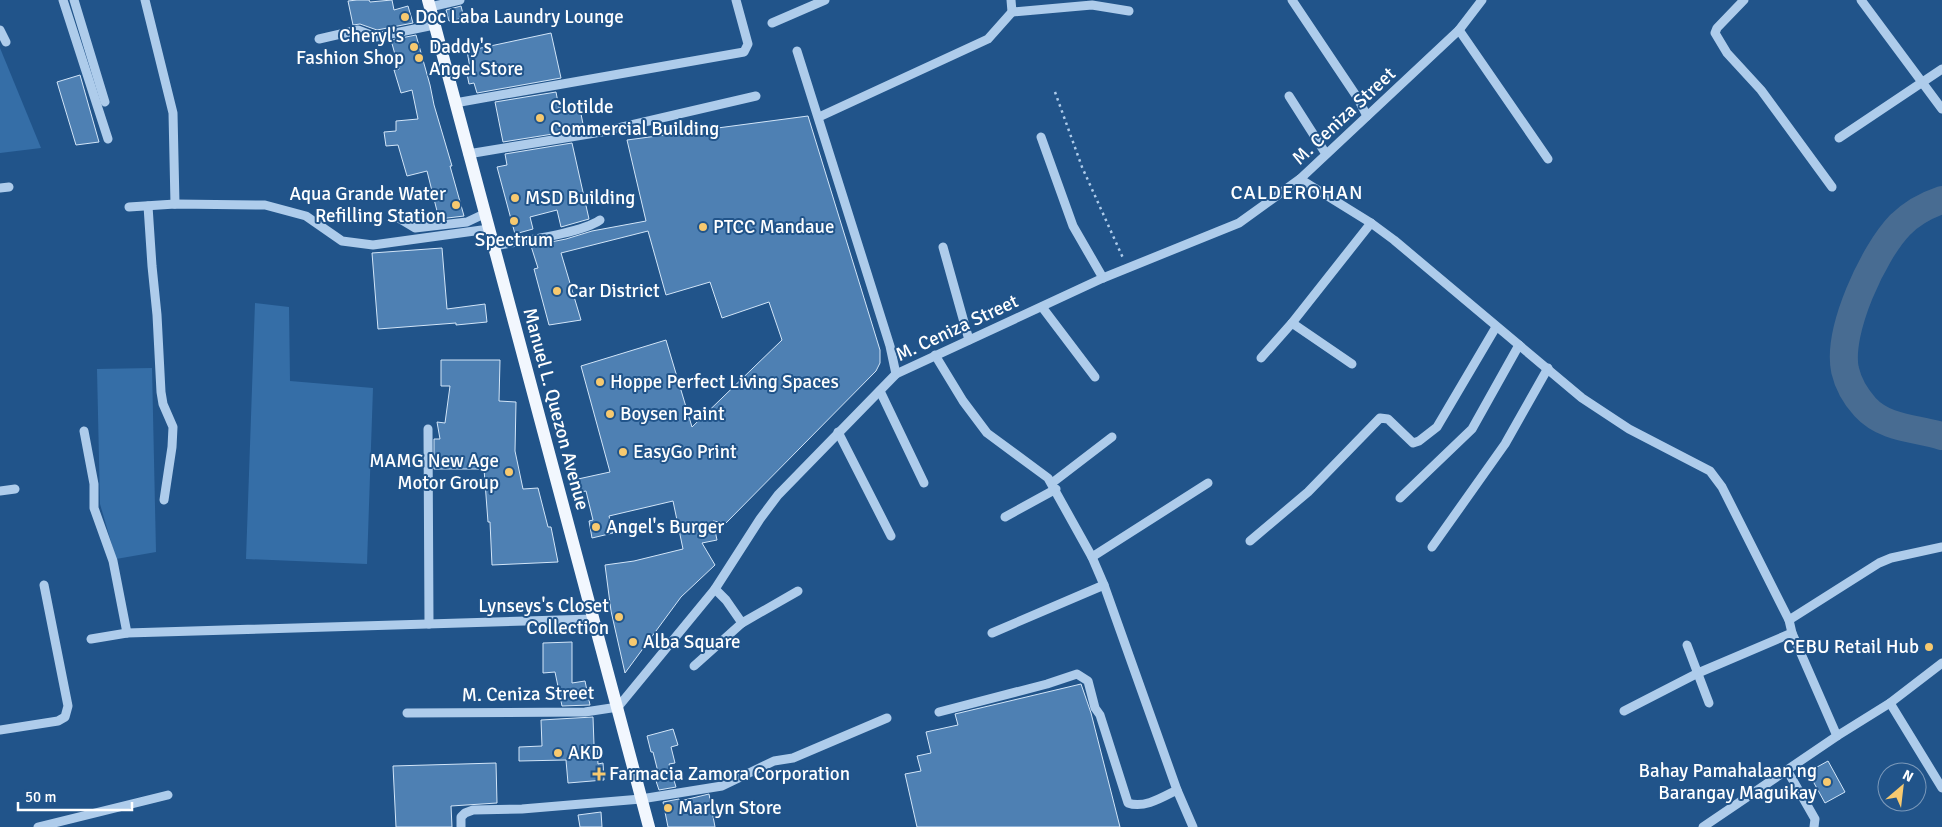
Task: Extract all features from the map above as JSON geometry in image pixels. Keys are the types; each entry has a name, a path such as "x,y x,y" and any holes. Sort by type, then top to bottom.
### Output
{"main road":[{"name":"Manuel L. Quezon Avenue","path":"429,4 649,827"}],"street":[{"path":"63,0 108,138"},
{"path":"74,0 105,102"},
{"path":"145,0 173,112 175,204"},
{"path":"429,4 460,0"},
{"path":"455,103 744,52 748,44 736,0"},
{"path":"772,23 825,0"},
{"path":"1011,0 1012,12"},
{"path":"1292,0 1357,97 1367,116"},
{"name":"M. Ceniza Street","path":"407,713 585,712 618,707 715,589 760,519 778,495 896,374 1103,278 1239,223 1300,179 1459,30 1482,0"},
{"path":"1744,0 1717,28 1715,33 1717,40 1740,68 1762,90 1832,186"},
{"path":"1861,0 1942,108"},
{"path":"819,117 988,39 1012,12 1092,5 1129,11"},
{"path":"319,38 358,30 376,37 434,25"},
{"path":"0,30 6,42"},
{"path":"1459,30 1548,159"},
{"path":"797,51 890,346 896,374"},
{"path":"1839,138 1942,69"},
{"path":"468,154 601,132 756,96"},
{"path":"1289,96 1326,154"},
{"path":"1041,137 1073,226 1103,278"},
{"path":"1300,179 1371,223 1394,240 1582,398 1629,429 1710,472 1722,487 1789,620 1792,633 1837,736"},
{"path":"129,207 175,204 264,205 306,216 342,241 373,245 489,229"},
{"path":"148,206 161,392 163,404 172,427 172,448 164,500"},
{"path":"395,216 415,228 467,222 484,214"},
{"path":"493,246 557,234 594,224 600,220"},
{"path":"1261,358 1292,323 1371,223"},
{"path":"942,247 969,340"},
{"path":"1042,307 1095,377"},
{"path":"1292,323 1352,364"},
{"path":"1250,541 1308,492 1380,418 1388,419 1413,443 1419,441 1437,427 1496,327"},
{"path":"1400,498 1472,429 1518,345"},
{"path":"935,355 963,401 987,433 1048,478 1054,486 1092,557 1104,585 1177,790 1193,827"},
{"path":"1432,547 1505,444 1548,368"},
{"path":"880,391 924,483"},
{"path":"428,429 429,624"},
{"path":"84,431 94,484 94,508 113,561 127,633"},
{"path":"838,432 891,536"},
{"path":"1005,517 1054,486 1112,437"},
{"path":"1092,557 1208,483"},
{"path":"0,490 15,489"},
{"path":"1789,620 1879,563 1891,558 1942,547"},
{"path":"0,730 58,721 65,717 68,706 44,585"},
{"path":"992,633 1104,585"},
{"path":"715,589 726,600 742,623"},
{"path":"694,666 742,623 798,591"},
{"path":"91,639 127,633 593,619"},
{"path":"1624,711 1698,673 1792,633"},
{"path":"1687,645 1709,703"},
{"path":"1703,827 1716,823 1787,770 1890,703 1942,663"},
{"path":"939,712 1047,684 1077,674 1088,681 1095,708 1100,715 1128,802 1135,806 1142,805 1177,790"},
{"path":"1890,703 1942,788"},
{"path":"461,827 461,817 473,810 522,810 641,799 722,786 774,761 793,758 887,718"},
{"path":"1787,770 1815,820 1814,827"},
{"path":"38,827 168,795"}],"path":[{"path":"1055,92 1082,167 1127,268"}],"shaded area":[{"path":"0,48 41,148 0,153"},
{"path":"255,303 289,307 290,381 373,388 367,564 246,559"},
{"path":"152,368 156,552 116,559 100,504 97,369"}],"building":[{"path":"369,0 370,2 392,0 394,10 408,6 413,23 377,30 360,24 353,25 348,1"},
{"path":"461,6 464,18 449,21 446,10"},
{"path":"551,33 561,78 477,93 474,83 469,84 466,69 470,68 467,51"},
{"path":"416,35 464,216 439,219 427,171 407,176 398,145 386,146 384,132 396,131 396,121 418,119 412,90 401,93 394,70 399,69 391,40"},
{"path":"80,75 99,142 76,145 57,82"},
{"name":"Clotilde Commercial Building","path":"556,92 559,108 579,104 584,129 503,142 495,102"},
{"path":"808,116 880,350 880,363 876,371 726,523 713,521 717,540 702,543 715,565 681,597 625,673 611,611 605,565 634,561 683,549 673,501 609,516 613,533 592,538 589,521 593,520 586,491 581,492 578,479 610,472 581,366 666,340 692,427 782,340 769,302 722,318 710,282 666,295 648,231 561,253 581,320 549,325 534,269 538,268 531,246 566,239 592,231 646,221 627,140"},
{"path":"572,143 589,219 561,227 557,210 530,217 533,229 515,234 497,167 507,165 505,154"},
{"path":"442,248 447,309 485,304 487,322 378,329 372,253"},
{"path":"441,360 500,360 499,401 516,402 515,451 523,489 538,488 548,527 551,527 558,562 492,565 490,522 488,522 484,469 434,469 434,439 440,439 437,422 445,423 450,386 441,386"},
{"path":"572,642 572,683 585,681 590,705 562,706 555,672 543,673 543,643"},
{"path":"1081,684 1091,713 1120,827 917,827 905,774 921,771 917,756 931,753 926,732 958,725 955,714"},
{"path":"593,717 594,745 597,745 598,764 603,763 604,780 568,783 566,760 519,761 519,747 542,746 541,720"},
{"path":"673,729 678,745 671,747 675,763 669,764 676,787 659,790 656,781 660,780 647,736"},
{"name":"Bahay Pamahalaan ng Barangay Maguikay","path":"1828,761 1845,792 1825,803 1808,772"},
{"path":"496,763 497,803 451,806 452,827 396,827 393,766"},
{"path":"709,794 715,827 668,827 663,802 679,799 680,801"},
{"path":"601,812 602,827 580,827 578,815"}],"waterway":[{"path":"1942,200 1920,210 1900,225 1879,254 1859,293 1846,335 1844,354 1845,370 1850,385 1865,407 1873,414 1891,424 1942,436"}],"place":[{"name":"Doc Laba Laundry Lounge","path":"405,17"},
{"name":"Cheryl's Fashion Shop","path":"414,47"},
{"name":"Daddy's Angel Store","path":"419,58"},
{"name":"Clotilde Commercial Building","path":"540,118"},
{"name":"MSD Building","path":"515,198"},
{"name":"Aqua Grande Water Refilling Station","path":"456,205"},
{"name":"Spectrum","path":"514,221"},
{"name":"PTCC Mandaue","path":"703,227"},
{"name":"Car District","path":"557,291"},
{"name":"Hoppe Perfect Living Spaces","path":"600,382"},
{"name":"Boysen Paint","path":"610,414"},
{"name":"EasyGo Print","path":"623,452"},
{"name":"MAMG New Age Motor Group","path":"509,472"},
{"name":"Angel's Burger","path":"596,527"},
{"name":"Lynseys's Closet Collection","path":"619,617"},
{"name":"Alba Square","path":"633,642"},
{"name":"CEBU Retail Hub","path":"1929,647"},
{"name":"AKD","path":"558,753"},
{"name":"Farmacia Zamora Corporation","path":"599,774"},
{"name":"Bahay Pamahalaan ng Barangay Maguikay","path":"1827,782"},
{"name":"Marlyn Store","path":"668,808"}],"district":[{"name":"CALDEROHAN","path":"1297,192"}]}
